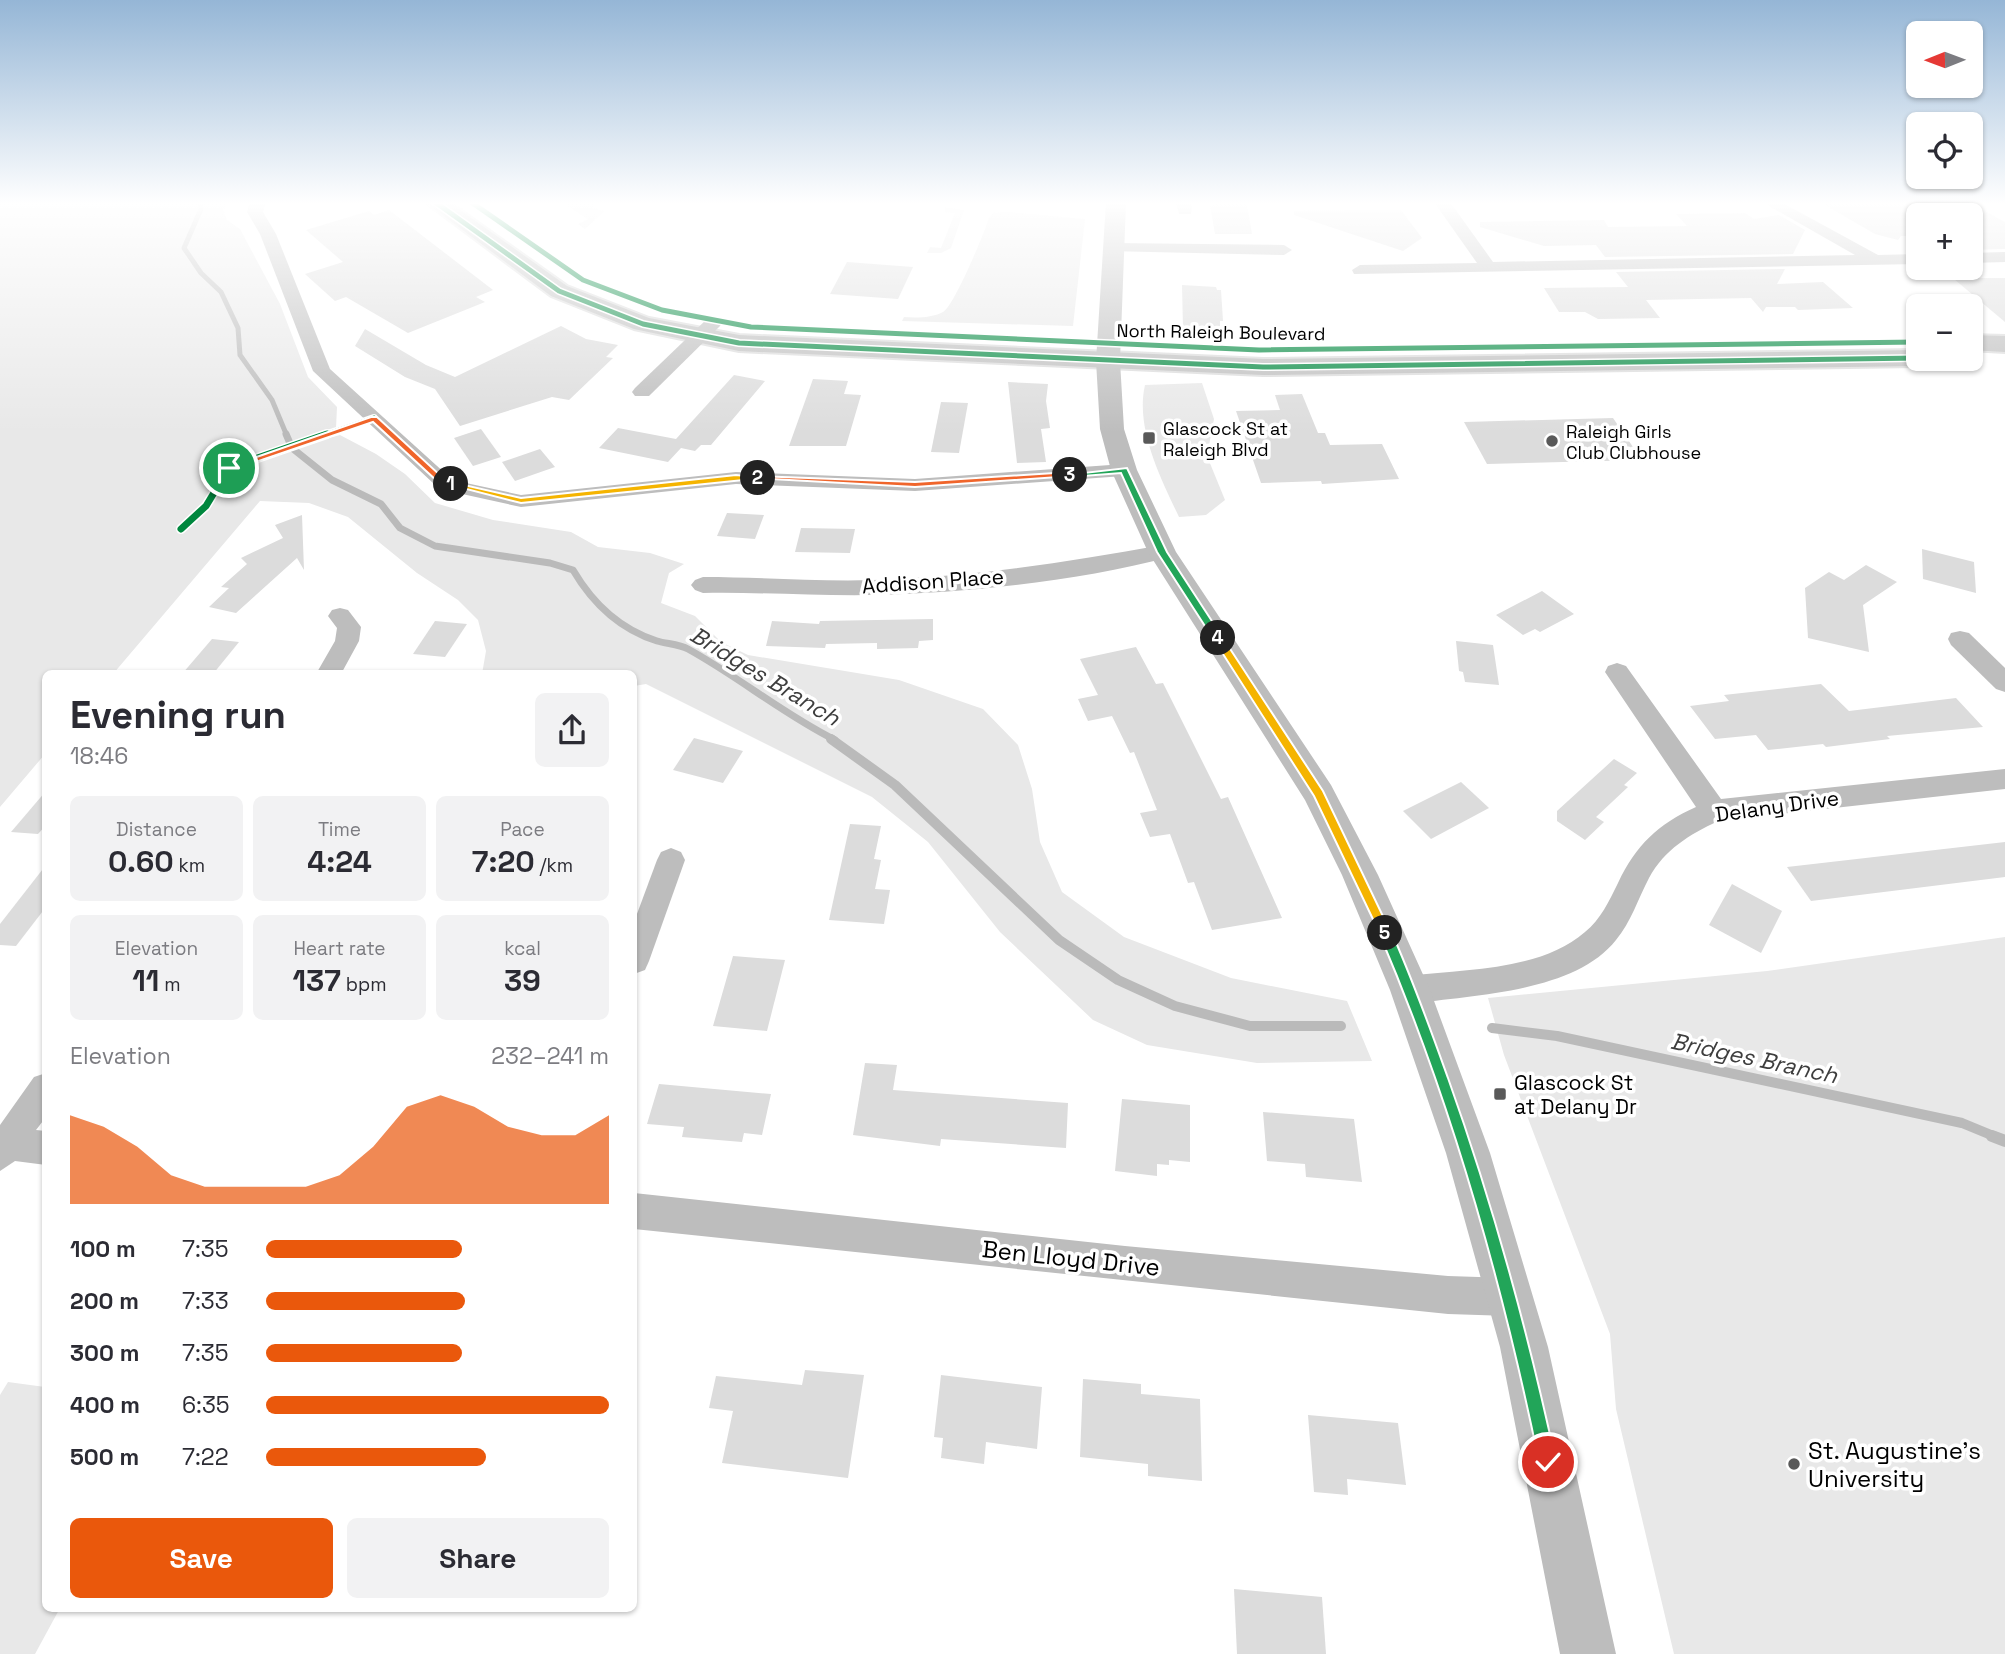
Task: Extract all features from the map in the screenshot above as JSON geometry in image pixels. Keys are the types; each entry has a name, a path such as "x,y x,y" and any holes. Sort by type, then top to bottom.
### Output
{"main road":[{"name":"North Raleigh Boulevard","path":"543,279 559,291 642,324 706,329 792,347 1109,353 1906,341"},
{"name":"North Raleigh Boulevard","path":"582,279 706,329"},
{"path":"1983,343 2005,344"},
{"name":"North Raleigh Boulevard","path":"1109,353 1366,367 1906,358"},
{"path":"1983,358 2005,359"}],"street":[{"path":"286,279 322,371 440,479 460,488 521,501 736,478 915,485 1124,470"},
{"path":"1113,279 1109,353 1112,429 1124,470 1162,552 1319,794 1360,874 1410,990 1468,1153 1524,1347 1587,1654"},
{"path":"642,392 706,329"},
{"name":"Addison Place","path":"703,585 905,586 980,580 1162,552"},
{"path":"330,670 347,641 349,628 340,616"},
{"path":"1960,639 2005,683"},
{"path":"1617,672 1714,811"},
{"name":"Delany Drive","path":"1410,990 1545,968 1570,959 1597,941 1619,912 1654,848 1675,829 1714,811 2005,779"},
{"path":"637,953 671,860"},
{"path":"3,1149 42,1094"},
{"path":"3,1149 42,1149"},
{"name":"Ben Lloyd Drive","path":"637,1211 1125,1264 1448,1295 1509,1297"}],"shaded area":[{"path":"0,279 267,279 280,304 308,377 337,407 336,428 312,437 308,444 340,435 376,454 405,474 435,503 493,520 571,532 598,547 650,553 684,564 669,573 661,603 695,616 721,642 748,655 899,680 983,709 1018,745 1032,789 1040,842 1062,892 1124,937 1231,978 1347,1001 1372,1061 1257,1063 1147,1045 1093,1020 1000,932 928,842 872,797 646,684 637,686 637,670 483,670 486,651 478,620 458,600 417,573 348,517 309,503 260,501 116,670 42,670 42,758 0,807"},
{"path":"963,279 1078,279 1073,326 902,321 904,317 929,316 943,312"},
{"path":"1202,383 1214,419 1207,456 1225,500 1206,515 1179,517 1158,470 1147,436 1143,401 1145,385"},
{"name":"St. Augustine's University","path":"2005,937 2005,1654 1674,1654 1616,1409 1610,1334 1504,1055 1488,998 1767,971"},
{"path":"8,1382 42,1387 42,1612 58,1612 35,1654 0,1654 0,1395"}],"building":[{"path":"311,279 479,279 493,290 476,297 485,302 408,333 346,297 335,301"},
{"path":"838,279 907,279 898,299 830,294"},
{"path":"1622,279 1780,279 1777,284 1823,282 1853,308 1798,310 1795,307 1766,307 1763,312 1751,298 1646,300 1660,318 1598,319 1585,312 1559,312 1544,288 1628,287"},
{"path":"2005,279 2005,322 1983,303 1983,294 1972,294 1955,280 1983,280"},
{"path":"1182,285 1216,287 1221,290 1223,321 1220,321 1220,330 1183,328"},
{"path":"561,326 586,339 618,345 606,357 613,358 569,400 552,397 460,426 435,389 405,377 355,346 365,329 426,365 455,377"},
{"path":"734,375 765,381 711,445 701,445 695,451 681,448 668,462 599,448 618,428 676,439"},
{"path":"813,379 848,381 844,394 861,395 846,446 789,446"},
{"path":"1008,382 1048,384 1046,401 1050,428 1041,429 1046,462 1017,463"},
{"path":"1302,394 1318,433 1325,433 1330,445 1382,444 1399,479 1322,484 1321,481 1261,483 1236,411 1280,410 1275,395"},
{"path":"941,402 968,403 959,453 931,452"},
{"name":"Raleigh Girls Club Clubhouse","path":"1613,418 1642,460 1487,464 1464,422"},
{"path":"481,429 501,457 473,466 454,438"},
{"path":"540,449 555,467 515,481 502,462"},
{"path":"727,513 764,515 755,539 717,536"},
{"path":"302,515 304,570 297,558 236,613 209,607 229,588 221,587 247,564 241,558 283,538 275,525"},
{"path":"801,528 855,529 850,553 795,552"},
{"path":"1922,549 1974,562 1976,593 1923,579"},
{"path":"1866,565 1897,582 1863,605 1869,652 1808,638 1805,588 1829,572 1844,580"},
{"path":"1542,591 1574,614 1540,632 1535,629 1523,635 1496,615"},
{"path":"933,619 933,640 919,641 918,648 877,649 877,643 826,644 825,648 766,646 772,621 819,624 820,621"},
{"path":"435,621 467,624 445,657 413,654"},
{"path":"212,639 239,642 216,670 185,670"},
{"path":"1456,641 1493,645 1499,685 1465,682 1463,672 1459,671"},
{"path":"1136,647 1156,684 1163,683 1221,799 1228,797 1282,918 1212,930 1194,882 1188,883 1170,834 1150,837 1140,813 1157,810 1134,752 1130,753 1112,716 1088,721 1078,699 1098,695 1080,659"},
{"path":"1821,684 1849,711 1956,698 1983,727 1887,736 1890,739 1826,747 1823,744 1768,750 1756,735 1715,739 1690,706 1729,701 1724,695"},
{"path":"694,738 743,751 723,783 673,770"},
{"path":"1614,759 1637,773 1624,785 1628,787 1596,817 1604,822 1585,840 1557,821 1557,811"},
{"path":"1461,782 1489,808 1431,839 1403,811"},
{"path":"42,796 42,830 38,834 11,832"},
{"path":"850,824 881,826 874,859 881,860 875,889 890,890 884,924 829,920"},
{"path":"2005,842 2005,877 1811,901 1787,867"},
{"path":"42,870 42,912 16,946 0,945 0,924"},
{"path":"1732,884 1782,911 1761,953 1709,925"},
{"path":"733,956 785,960 767,1031 713,1026"},
{"path":"865,1063 897,1065 893,1090 1068,1103 1066,1148 941,1139 940,1146 853,1135"},
{"path":"659,1084 771,1094 762,1135 744,1133 742,1142 682,1137 684,1127 647,1124"},
{"path":"1122,1099 1190,1105 1190,1162 1169,1160 1169,1165 1157,1164 1157,1176 1115,1171"},
{"path":"1263,1112 1354,1119 1362,1182 1306,1177 1305,1164 1267,1161"},
{"path":"805,1370 864,1375 848,1478 722,1463 733,1411 709,1408 716,1376 802,1385"},
{"path":"941,1375 1042,1387 1037,1449 986,1442 984,1464 941,1458 943,1438 934,1437"},
{"path":"1083,1379 1141,1384 1141,1394 1200,1399 1202,1481 1148,1476 1148,1464 1080,1457"},
{"path":"1308,1415 1398,1423 1406,1485 1347,1479 1348,1495 1314,1492"},
{"path":"1234,1589 1322,1597 1326,1654 1237,1654"}],"waterway":[{"name":"Bridges Branch","path":"208,279 221,292 238,328 240,355 272,400 287,436"},
{"name":"Bridges Branch","path":"286,434 292,448 332,480 381,504 400,528 435,546 550,563 573,570 598,604 631,630 657,641 688,649 797,719 835,740"},
{"name":"Bridges Branch","path":"831,739 895,785 1059,940 1118,980 1175,1006 1250,1026 1341,1026"},
{"name":"Bridges Branch","path":"1492,1028 1557,1036 1962,1123 1996,1137"},
{"name":"Bridges Branch","path":"1992,1136 2005,1141"}],"cycle path":[{"path":"543,279 559,291 643,324 739,343 1263,367 1906,358"},
{"path":"582,279 662,310 751,327 1259,350 1906,342"},
{"path":"181,529 206,506 229,468 374,418"}],"place":[{"name":"Glascock St at Raleigh Blvd","path":"1149,438"},
{"name":"Raleigh Girls Club Clubhouse","path":"1552,441"},
{"name":"Glascock St at Delany Dr","path":"1500,1094"},
{"name":"St. Augustine's University","path":"1794,1464"}],"route":[{"path":"229,468 374,418 440,479 460,488 521,501 736,478 915,485 1124,470 1133,495 1162,552 1319,794 1360,874 1410,990 1468,1153 1524,1347 1548,1462"}]}
